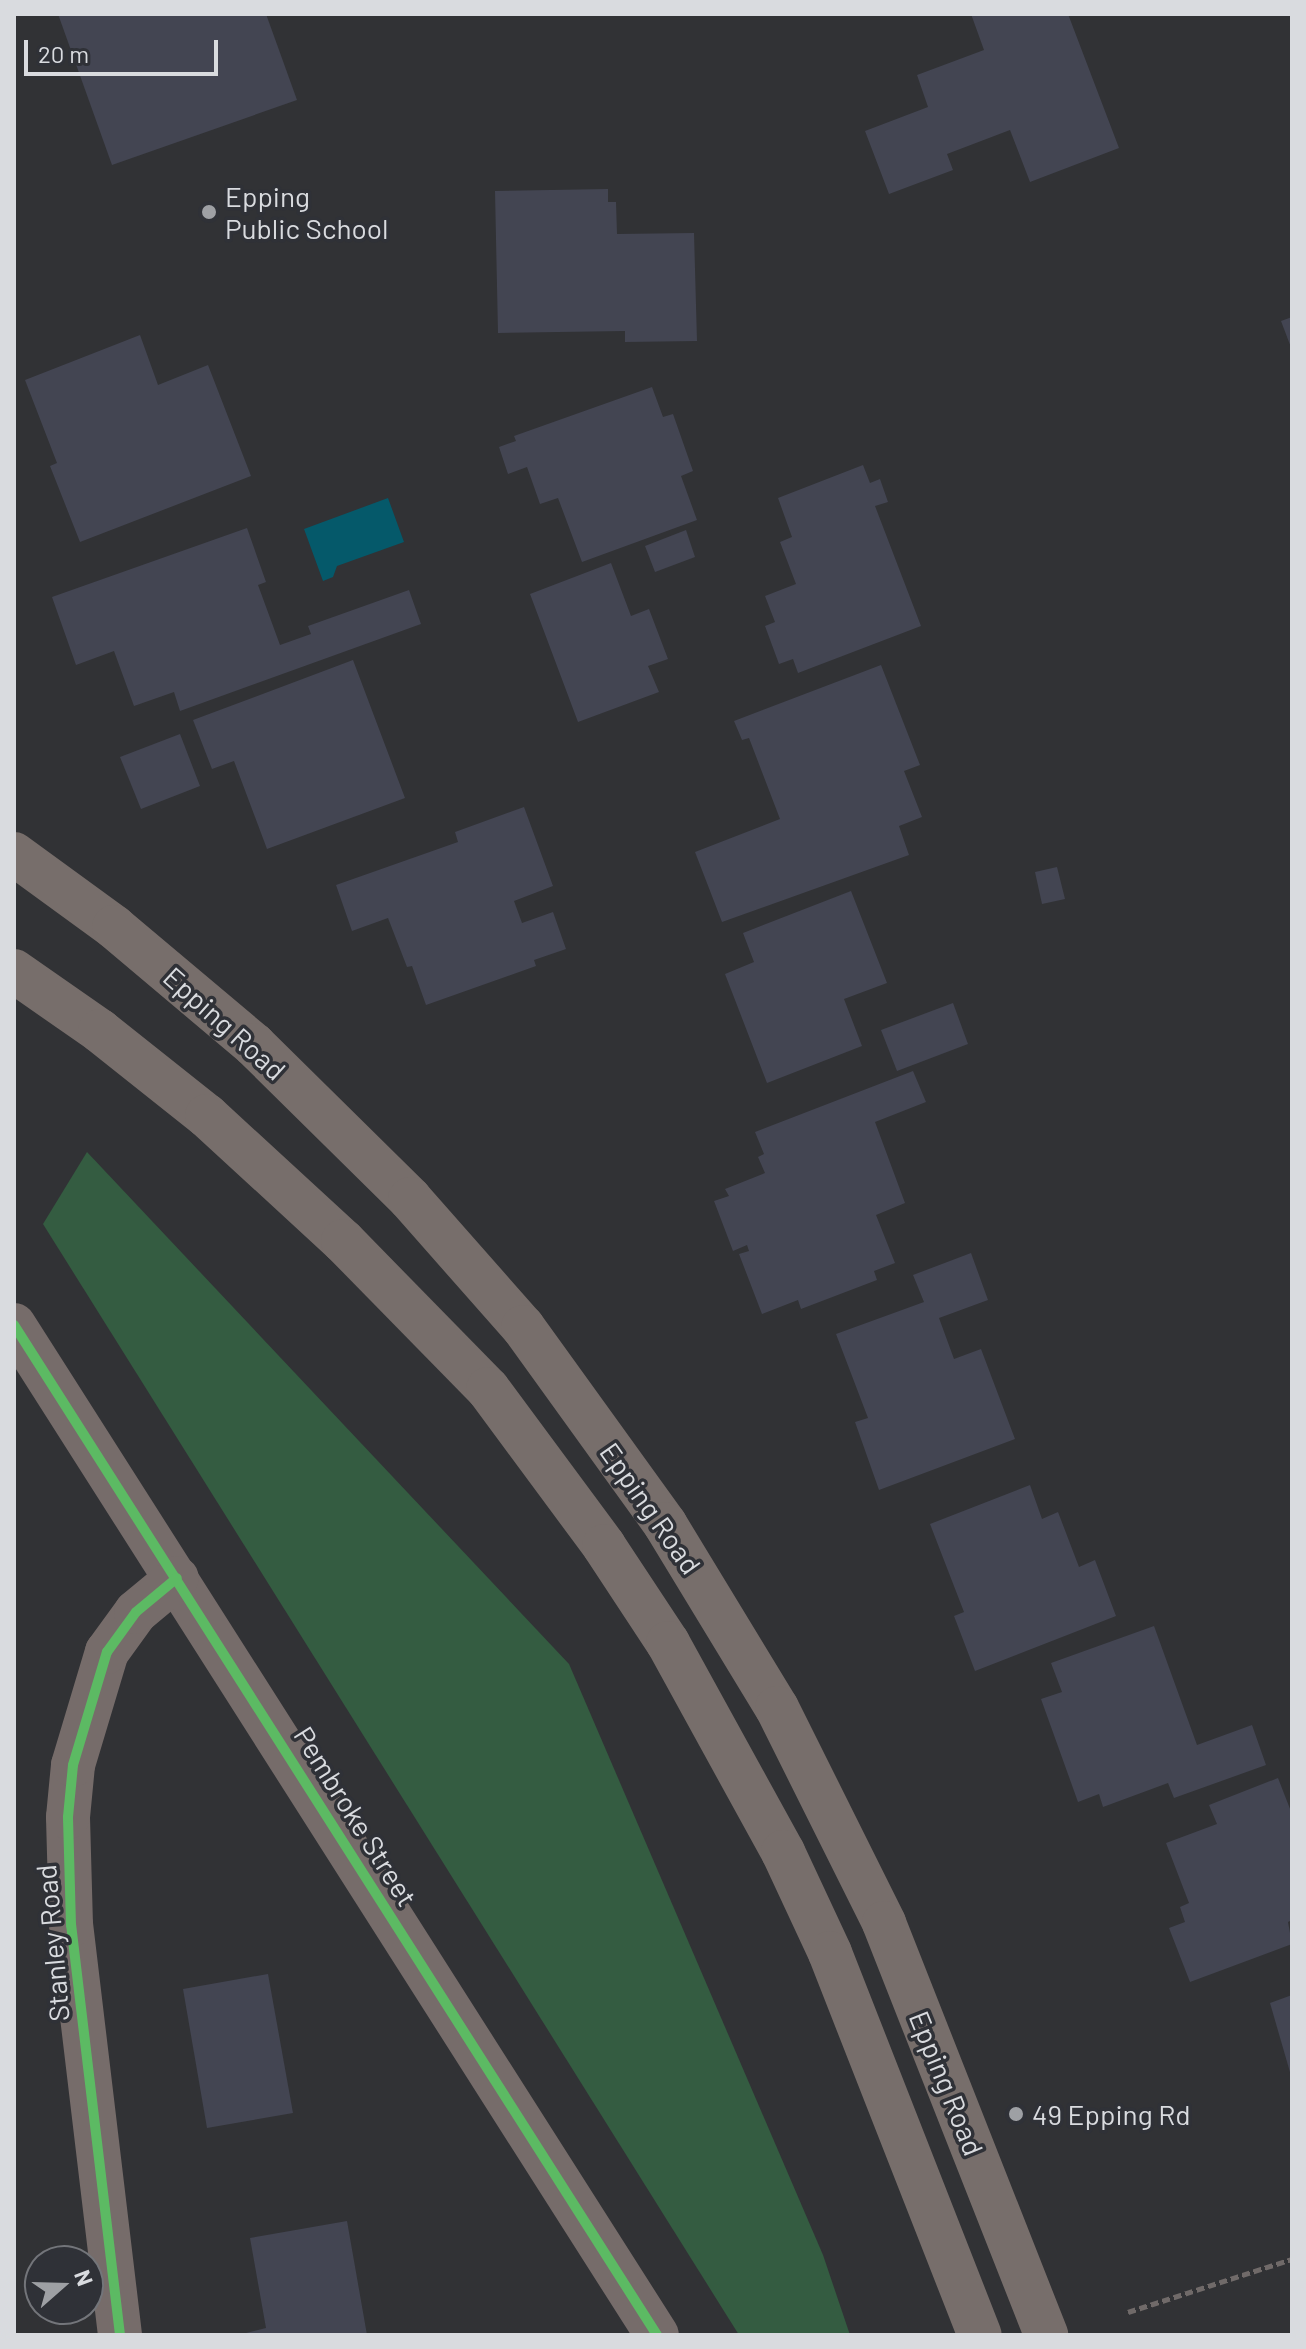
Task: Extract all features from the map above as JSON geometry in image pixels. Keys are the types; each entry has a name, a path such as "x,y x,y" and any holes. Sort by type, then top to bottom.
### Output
{"main road":[{"name":"Epping Road","path":"14,854 114,927 254,1045 410,1199 523,1327 665,1524 777,1708 884,1923 1046,2335"},
{"path":"14,971 100,1031 207,1116 343,1241 488,1389 604,1546 668,1643 783,1852 830,1953 980,2335"}],"street":[{"name":"Pembroke Street","path":"14,1325 657,2335"},
{"name":"Stanley Road","path":"120,2335 71,1925 68,1817 81,1731 107,1652 136,1612 177,1578"}],"path":[{"path":"1128,2312 1292,2259"}],"green space":[{"path":"87,1152 569,1664 823,2255 850,2335 739,2335 43,1224"}],"water":[{"path":"388,498 404,542 337,566 333,577 323,581 304,529"}],"building":[{"path":"58,14 266,14 297,100 112,165"},
{"path":"971,14 1068,14 1119,148 1030,182 1010,130 947,154 953,170 889,194 865,131 928,107 917,75 984,50"},
{"path":"608,189 608,202 616,202 617,234 694,233 697,341 625,342 625,331 498,333 495,191"},
{"path":"1292,317 1292,350 1281,321"},
{"path":"140,335 158,385 208,365 251,476 80,542 50,466 57,463 25,380"},
{"path":"652,387 663,417 673,414 693,471 681,476 697,520 582,562 558,498 540,504 527,467 508,474 499,447 516,441 514,436"},
{"path":"863,465 870,483 880,479 888,502 875,506 921,626 798,673 793,659 779,664 765,626 775,622 765,596 796,584 780,542 792,537 778,498"},
{"path":"247,528 266,582 258,585 280,645 311,634 308,626 409,590 421,624 180,711 174,692 134,706 114,651 76,665 52,597"},
{"path":"686,530 695,557 655,572 645,546"},
{"path":"611,563 631,616 649,609 668,659 648,666 659,692 578,722 530,594"},
{"path":"353,660 405,798 267,849 234,761 212,769 193,720"},
{"path":"881,665 920,765 904,771 922,817 899,826 909,855 722,922 695,852 780,819 749,738 742,740 734,721"},
{"path":"180,734 200,786 141,809 120,757"},
{"path":"524,807 553,886 514,901 522,923 553,912 566,949 534,960 536,966 426,1005 412,966 407,967 388,918 352,931 336,885 458,842 455,832"},
{"path":"1057,867 1065,899 1042,904 1035,872"},
{"path":"851,891 887,983 844,999 862,1046 767,1083 725,974 754,962 743,933"},
{"path":"953,1003 968,1044 897,1071 881,1030"},
{"path":"913,1071 926,1102 875,1122 905,1203 876,1215 895,1263 874,1271 877,1280 801,1309 798,1300 762,1314 739,1254 749,1251 747,1245 733,1251 714,1201 729,1196 725,1189 765,1173 758,1157 764,1154 755,1132"},
{"path":"971,1253 988,1300 939,1318 954,1359 981,1349 1015,1439 879,1490 855,1422 868,1418 836,1334 924,1302 913,1275"},
{"path":"1030,1485 1042,1519 1058,1512 1079,1567 1095,1560 1116,1616 975,1671 954,1616 964,1612 930,1524"},
{"path":"1154,1626 1197,1745 1252,1725 1266,1765 1174,1798 1168,1783 1103,1807 1099,1794 1078,1802 1041,1699 1062,1692 1051,1663"},
{"path":"1278,1778 1292,1814 1292,1920 1288,1922 1292,1944 1190,1982 1169,1928 1185,1922 1180,1907 1189,1903 1166,1843 1217,1824 1209,1805"},
{"path":"268,1974 293,2113 207,2128 183,1989"},
{"path":"1292,1995 1292,2079 1270,2003"},
{"path":"347,2221 367,2335 238,2335 266,2328 250,2238"}],"cycle path":[{"path":"14,1325 657,2335"},
{"path":"120,2335 71,1925 68,1817 73,1765 107,1652 136,1612 177,1578"}],"place":[{"name":"Epping Public School","path":"209,212"},
{"name":"49 Epping Rd","path":"1016,2114"}]}
